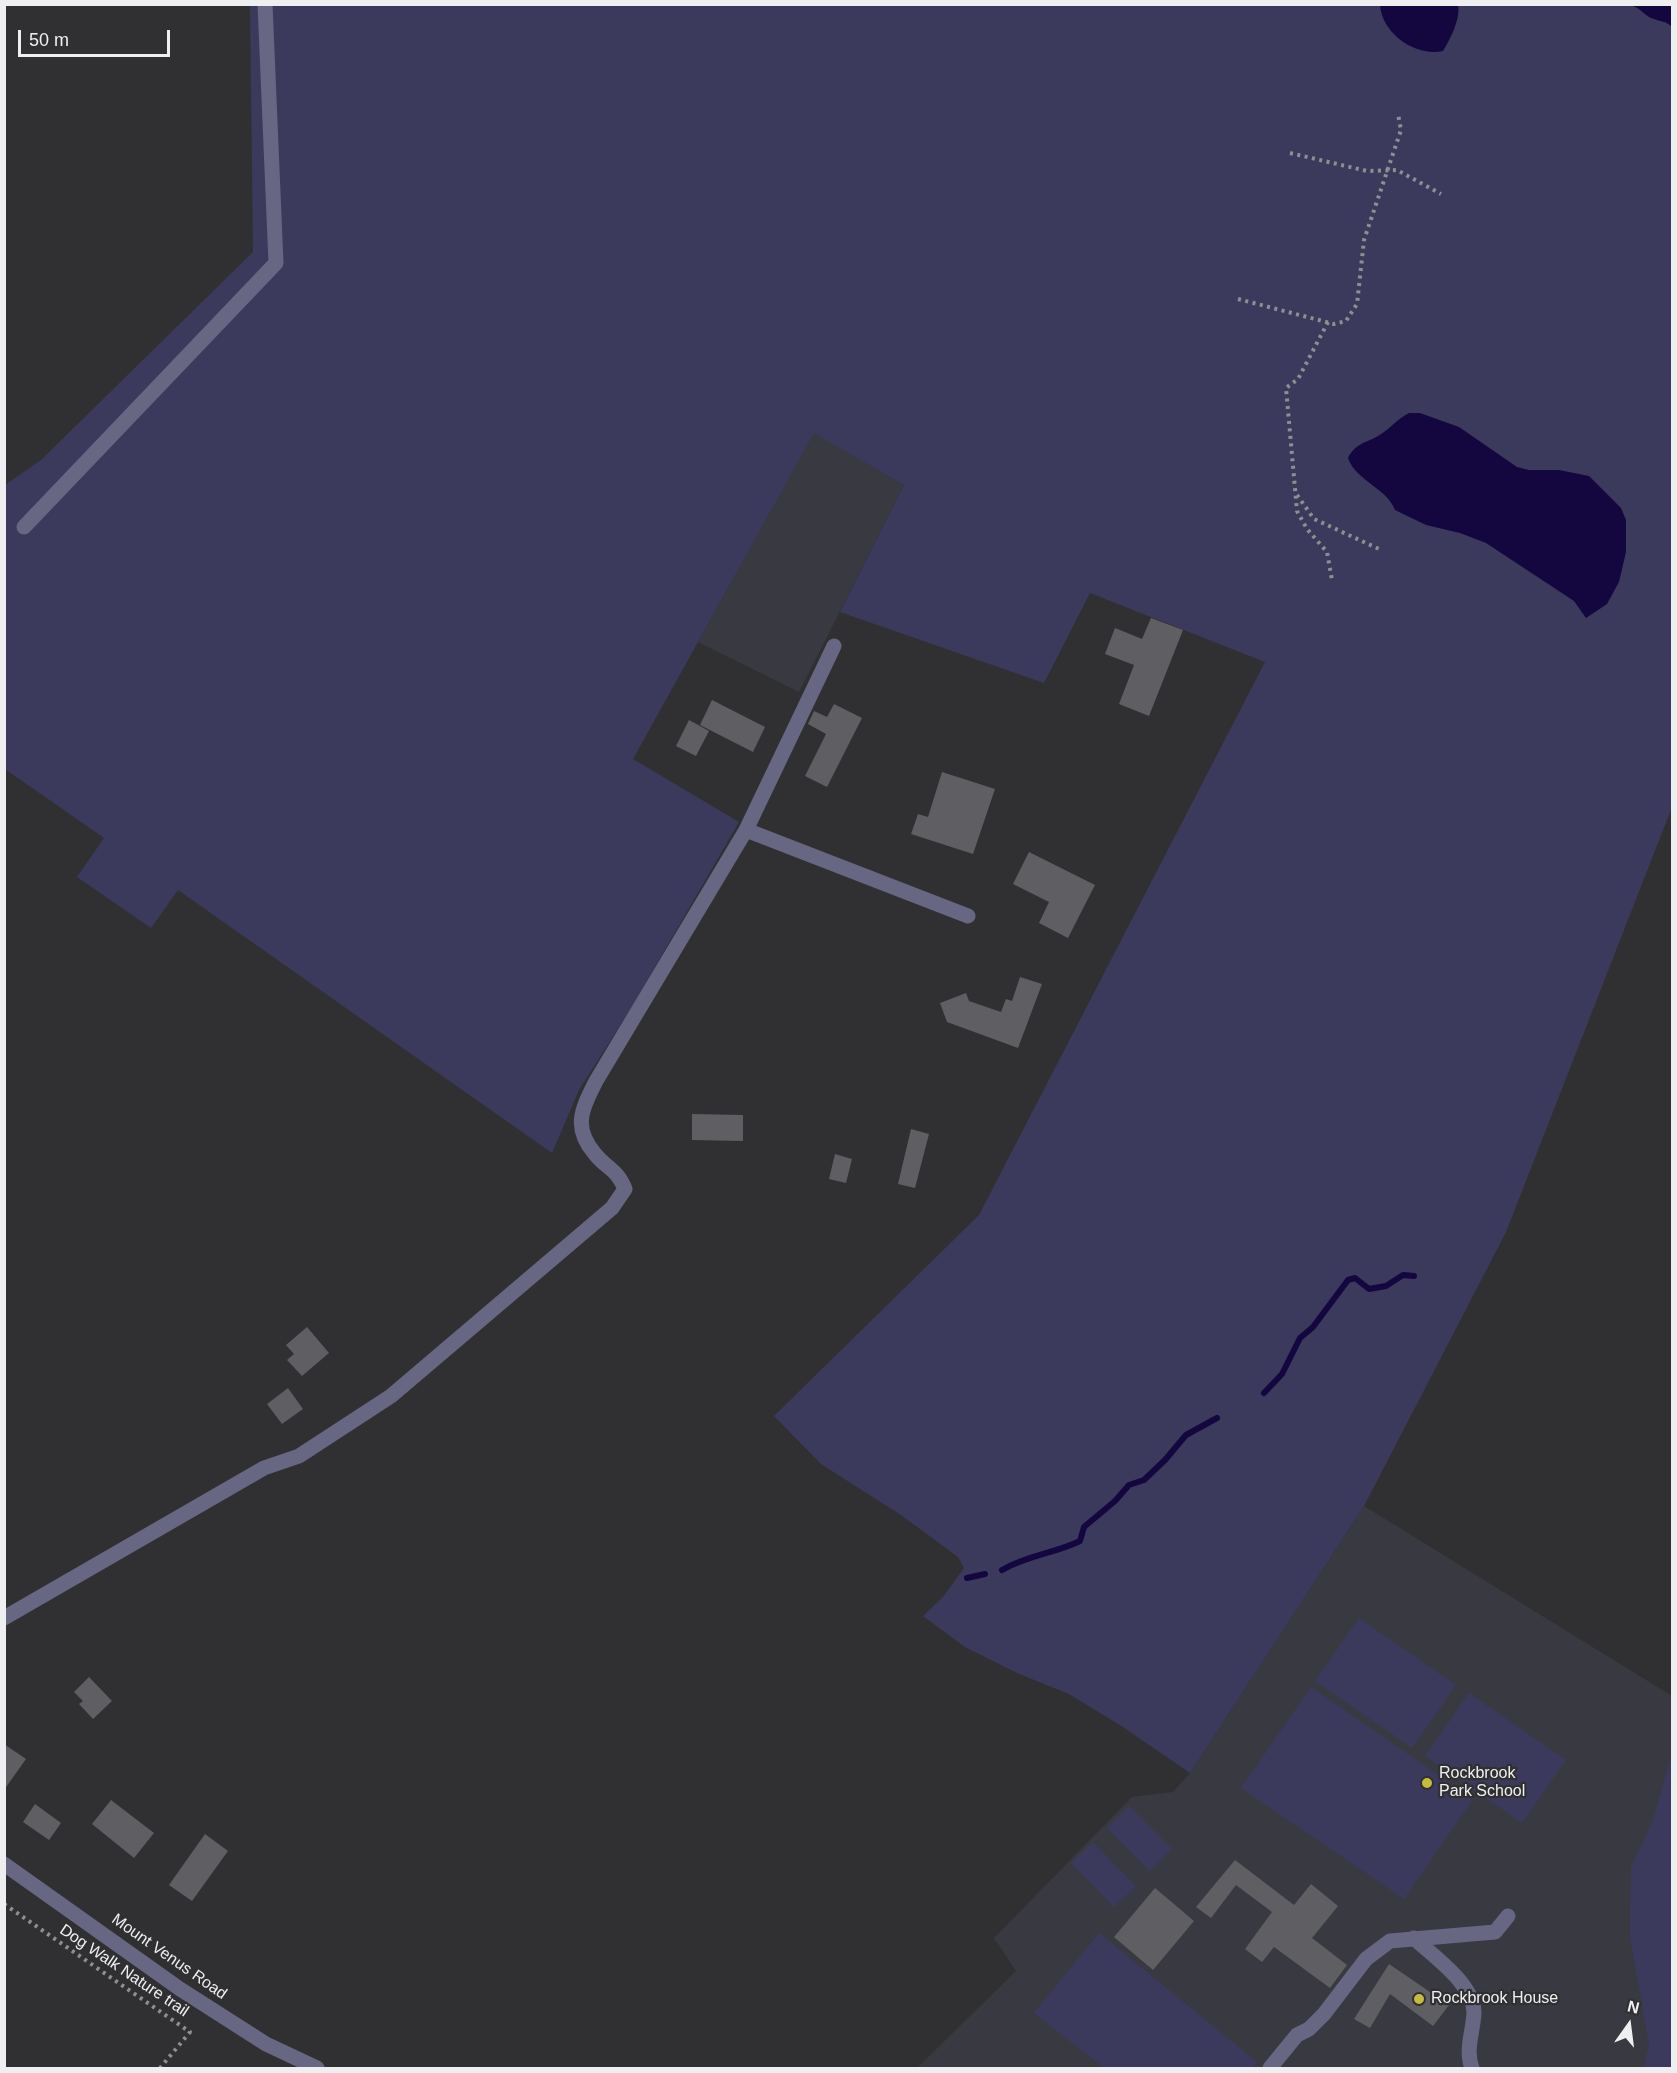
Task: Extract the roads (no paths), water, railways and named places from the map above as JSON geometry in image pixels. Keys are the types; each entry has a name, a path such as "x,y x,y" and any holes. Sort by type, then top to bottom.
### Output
{"street":[{"path":"24,527 276,263 265,4"},
{"path":"4,1618 264,1468 299,1456 391,1396 612,1208 625,1189 619,1174 595,1154 580,1130 582,1110 596,1081 746,830 834,646"},
{"path":"746,830 968,916"},
{"name":"Mount Venus Road","path":"4,1864 180,1989 266,2044 318,2068"},
{"path":"1270,2068 1296,2034 1309,2029 1324,2014 1365,1959 1390,1941 1495,1932 1508,1916"},
{"path":"1414,1938 1464,1984 1472,2001 1474,2013 1468,2060 1472,2068"}],"waterway":[{"path":"1264,1393 1282,1374 1300,1338 1313,1327 1348,1280 1355,1278 1369,1289 1386,1286 1403,1275 1414,1276"},
{"path":"1002,1570 1021,1561 1080,1541 1084,1527 1115,1501 1129,1485 1144,1480 1186,1435 1217,1418"},
{"path":"967,1578 985,1574"}],"place":[{"name":"Rockbrook Park School","path":"1427,1783"},
{"name":"Rockbrook House","path":"1419,1999"}]}
